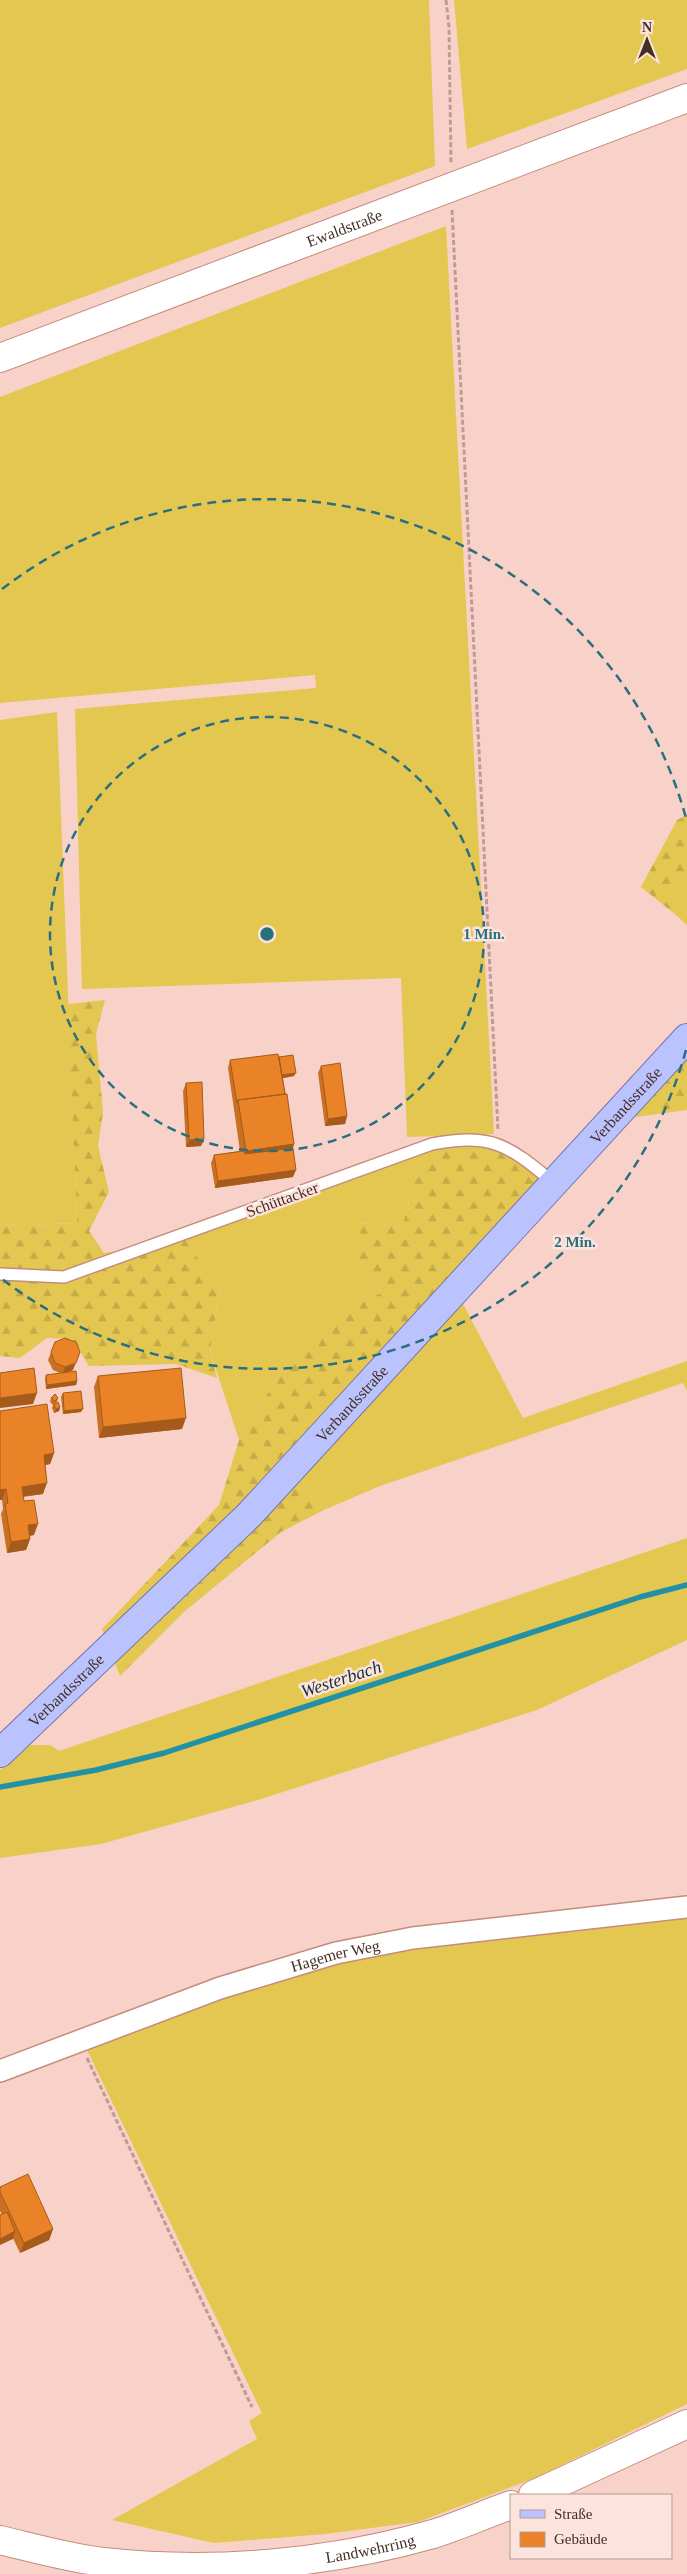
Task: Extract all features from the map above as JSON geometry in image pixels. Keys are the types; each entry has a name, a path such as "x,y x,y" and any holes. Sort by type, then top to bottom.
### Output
{"main road":[{"name":"Verbandsstraße","path":"0,1753 249,1515 687,1038"}],"street":[{"name":"Ewaldstraße","path":"0,358 687,98"},
{"name":"Hagemer Weg","path":"0,2071 220,1988 336,1953 413,1938 687,1908"},
{"path":"535,2494 687,2424"},
{"name":"Landwehrring","path":"0,2540 58,2564 101,2568 227,2568 284,2564 343,2554 434,2533 510,2505"}],"lane":[{"name":"Schüttacker","path":"0,1274 64,1277 432,1144 469,1139 500,1144 522,1157 554,1183"}],"path":[{"path":"446,0 449,27 451,187 500,1144"},
{"path":"79,2041 252,2407"}],"green space":[{"path":"0,0 429,0 435,166 0,328"},
{"path":"454,0 687,0 687,69 467,149"},
{"path":"446,226 494,1134 407,1137 401,978 82,989 75,709 316,688 315,675 0,703 0,397"},
{"path":"57,712 77,1223 0,1226 0,720"},
{"path":"687,815 687,873 676,886 676,915 641,887 677,820"},
{"path":"687,873 687,925 676,915 676,886"},
{"path":"105,1000 96,1034 103,1112 98,1146 109,1192 89,1231 104,1253 185,1240 220,1288 210,1351 217,1378 176,1364 89,1366 72,1339 47,1338 20,1358 0,1356 0,1226 77,1223 68,1004"},
{"path":"687,1055 687,1110 628,1118"},
{"path":"432,1144 415,1180 402,1227 359,1223 359,1261 381,1293 334,1315 287,1362 239,1440 210,1351 220,1288 185,1240"},
{"path":"432,1144 486,1147 509,1154 541,1178 274,1466 324,1510 281,1532 184,1612 120,1676 102,1629 219,1505 239,1440 287,1362 334,1315 381,1293 359,1261 359,1223 402,1227 415,1180"},
{"path":"461,1300 523,1418 687,1361 687,1391 683,1383 380,1486 324,1510 292,1482"},
{"path":"687,1538 687,1640 537,1710 258,1800 101,1844 0,1858 0,1770 28,1745 50,1745 59,1751"},
{"path":"687,1911 687,2404 535,2478 418,2522 325,2534 214,2543 112,2520 257,2439 249,2421 262,2413 86,2048 223,1992 338,1959"}],"building":[{"path":"278,1054 285,1094 238,1100 237,1103 230,1060"},
{"path":"293,1055 296,1073 282,1075 279,1057"},
{"path":"340,1063 347,1116 328,1119 321,1066"},
{"path":"202,1082 204,1139 189,1140 186,1083"},
{"path":"287,1094 294,1144 246,1151 238,1100"},
{"path":"293,1148 296,1170 218,1181 214,1155 244,1151 245,1154"},
{"path":"65,1338 76,1342 80,1352 76,1363 65,1367 55,1363 51,1352 55,1342"},
{"path":"34,1368 37,1393 0,1398 0,1373"},
{"path":"181,1368 186,1418 103,1427 98,1376"},
{"path":"76,1371 77,1381 47,1385 46,1375"},
{"path":"81,1391 83,1409 64,1411 63,1393"},
{"path":"55,1394 58,1398 55,1401 51,1398"},
{"path":"58,1402 60,1407 56,1409 54,1405"},
{"path":"47,1404 54,1453 44,1455 47,1483 22,1487 24,1501 34,1500 38,1524 28,1525 30,1539 11,1542 5,1504 8,1503 6,1489 0,1490 0,1411"},
{"path":"28,2174 53,2229 24,2243 0,2192 0,2187"},
{"path":"7,2212 15,2231 0,2239 0,2215"}],"waterway":[{"name":"Westerbach","path":"0,1787 96,1770 164,1753 640,1597 687,1585"}]}
